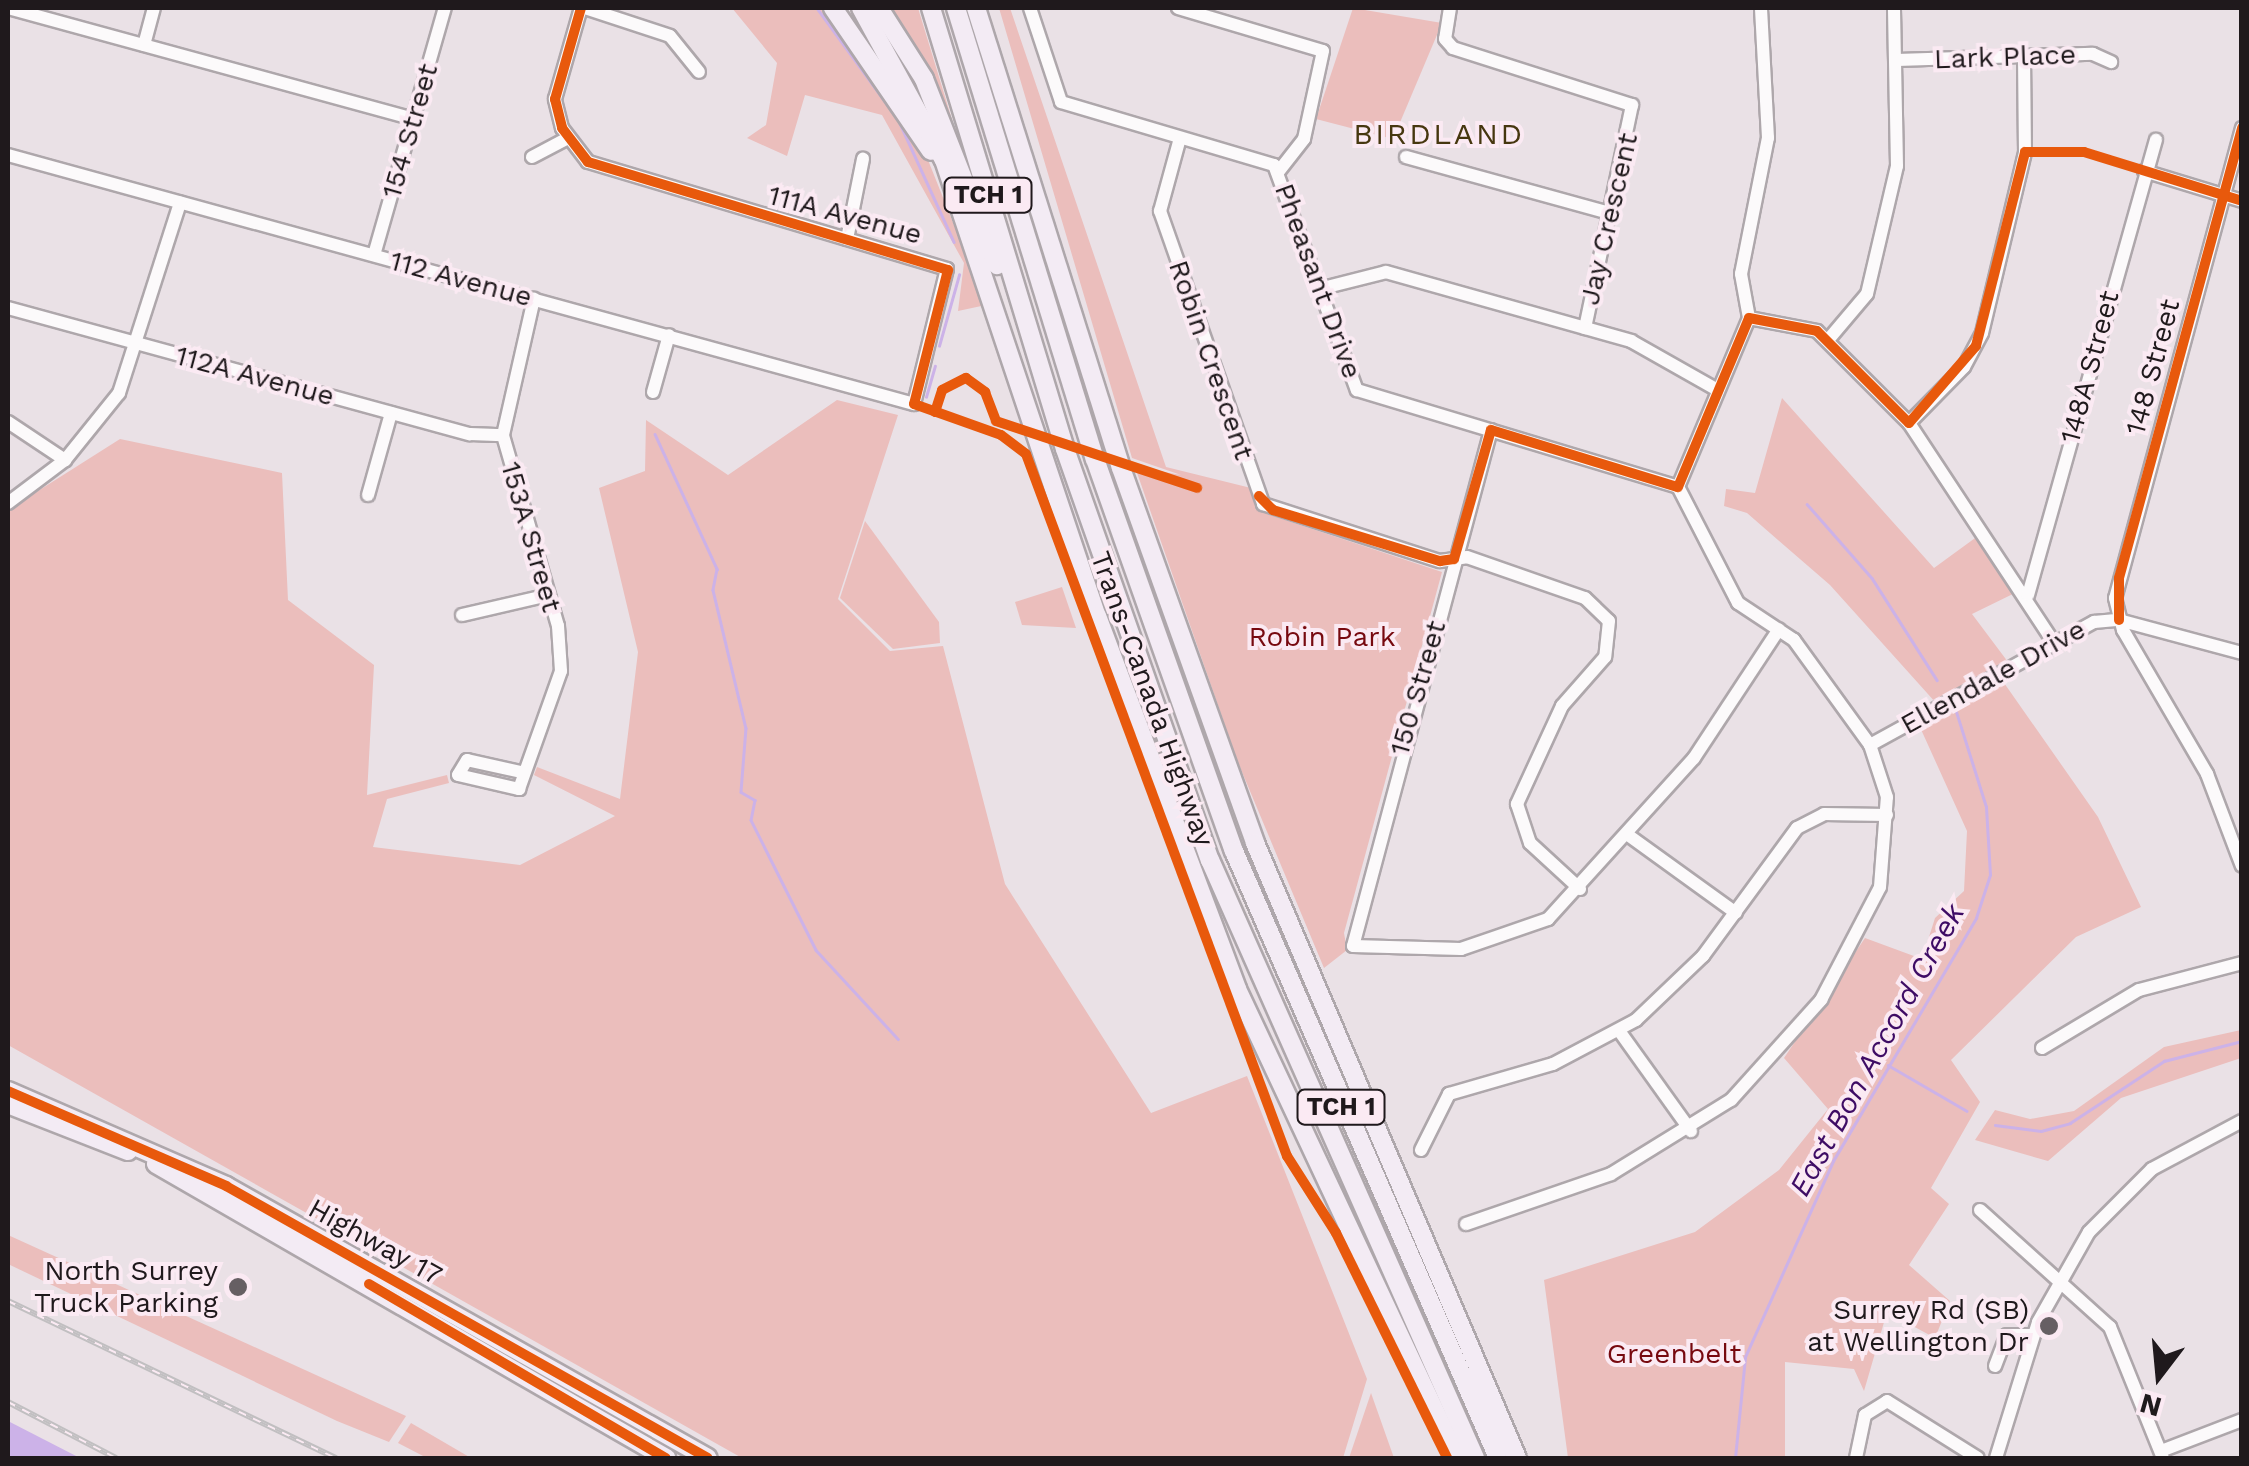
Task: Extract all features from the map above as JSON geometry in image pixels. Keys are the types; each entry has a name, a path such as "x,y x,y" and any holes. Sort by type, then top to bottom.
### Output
{"highway":[{"path":"833,8 910,114 978,256"},
{"path":"861,8 929,121 1189,868 1286,1102 1427,1371 1457,1458"},
{"path":"879,8 958,156 1043,382"},
{"name":"Trans-Canada Highway","path":"931,8 1043,382 1210,860 1427,1371"},
{"name":"Trans-Canada Highway","path":"956,8 1095,459 1228,833 1463,1355"},
{"path":"976,8 1033,193 1255,843 1463,1355 1517,1458"},
{"path":"988,8 1033,193"},
{"name":"Highway 17","path":"8,1091 226,1186 708,1458"},
{"name":"Highway 17","path":"8,1104 163,1168 666,1458"},
{"path":"500,1338 687,1458"},
{"name":"TCH 1","path":"1463,1355 1498,1458"},
{"name":"TCH 1","path":"1427,1371 1475,1458"},
{"path":"610,1426 655,1458"}],"street":[{"path":"8,8 414,119"},
{"path":"144,45 154,8"},
{"name":"154 Street","path":"374,255 446,8"},
{"path":"532,157 568,138 556,85 583,8 670,36 699,72"},
{"path":"1178,8 1323,51 1304,139 1279,171"},
{"name":"Jay Crescent","path":"1450,8 1445,40 1453,48 1630,102 1585,328"},
{"path":"1678,487 1749,318 1741,274 1768,138 1761,8"},
{"path":"1828,340 1872,279 1899,154 1894,8"},
{"name":"Pheasant Drive","path":"1030,14 1061,102 1279,171 1356,390 1491,430"},
{"name":"Lark Place","path":"1896,60 2093,54 2111,62"},
{"path":"1910,423 1964,366 1982,332 2026,152 2024,56"},
{"name":"148 Street","path":"2119,620 2119,578 2242,128"},
{"name":"111A Avenue","path":"568,138 610,174 948,270 914,404"},
{"name":"Robin Crescent","path":"1180,138 1160,211 1264,504 1454,559"},
{"name":"148A Street","path":"2028,595 2144,171 2156,140"},
{"name":"112 Avenue","path":"8,155 914,404"},
{"path":"1406,157 1610,214"},
{"path":"847,239 863,159"},
{"path":"2144,171 2242,201"},
{"path":"8,503 64,460 109,410 139,348 180,203"},
{"path":"1319,289 1381,271 1637,344 1716,389"},
{"name":"153A Street","path":"522,772 561,671 502,435 534,298"},
{"name":"112A Avenue","path":"8,308 139,348 391,413 502,435"},
{"path":"1749,318 1789,320 1828,340 1910,423 2028,595 2054,643"},
{"path":"653,392 669,335"},
{"path":"368,496 391,413"},
{"path":"8,422 64,460"},
{"path":"1466,1224 1591,1183 1690,1131 1766,1067 1836,978 1880,887 1888,815 1870,745 1779,629 1738,603 1678,487 1491,430"},
{"name":"150 Street","path":"1491,430 1353,946 1490,943 1537,926 1580,889"},
{"path":"1454,559 1585,598 1610,620 1606,657 1562,706 1516,804 1530,844 1580,889 1694,758 1779,629"},
{"path":"462,615 544,596"},
{"path":"2119,620 2242,653"},
{"path":"2119,620 2191,742 2242,866"},
{"name":"Ellendale Drive","path":"1870,745 2054,643 2119,620"},
{"path":"467,760 522,772 512,792 458,775 467,760"},
{"path":"1421,1150 1450,1094 1620,1032 1736,913 1797,828 1824,814 1888,815"},
{"path":"1628,835 1736,913"},
{"path":"2042,1048 2139,990 2242,963"},
{"path":"1620,1032 1690,1131"},
{"path":"1996,1458 2032,1336 2060,1277 2140,1178 2242,1121"},
{"path":"1980,1210 2060,1277 2123,1347 2162,1455 2242,1420"},
{"path":"1995,1366 2007,1335 2032,1336"},
{"path":"1856,1458 1865,1415 1888,1402 1978,1458"}],"green space":[{"path":"732,8 823,8 926,155 986,305 958,311 964,263 882,115 805,95 787,156 747,138 766,125 777,63"},
{"path":"888,8 918,8 953,123 951,124"},
{"name":"Robin Park","path":"999,8 1010,8 1166,467 1251,488 1267,514 1442,572 1344,933 1347,950 1324,968 1237,760 1135,467 1181,475 1132,458"},
{"path":"1353,8 1442,23 1393,139 1316,119"},
{"path":"1782,398 1934,568 1982,533 2019,591 1972,614 2008,662 1936,703 1830,585 1747,513 1724,506 1726,489 1755,493"},
{"path":"837,400 898,415 838,599 890,651 943,646 1005,884 1151,1113 1247,1076 1367,1379 1343,1458 742,1458 8,1045 8,510 120,439 282,473 288,600 374,665 367,795 447,775 449,783 387,799 373,847 520,865 615,816 534,775 537,767 620,799 638,652 599,488 645,471 646,420 728,475"},
{"path":"865,521 939,622 940,643 893,649 840,598"},
{"path":"1062,587 1076,628 1022,625 1015,602"},
{"name":"Greenbelt","path":"2002,680 2098,817 2141,907 2076,937 1951,1060 1980,1102 1931,1188 1949,1204 1909,1265 1950,1301 1935,1338 1887,1312 1864,1391 1854,1369 1785,1362 1785,1458 1568,1458 1544,1280 1695,1232 1779,1170 1828,1109 1784,1058 1865,938 1922,959 1935,918 1964,891 1967,831 1919,725"},
{"path":"2241,1030 2241,1058 2121,1098 2048,1161 1975,1140 1995,1110 2030,1119 2074,1111 2164,1047"},
{"path":"8,1235 406,1416 389,1442 337,1421 8,1264"},
{"path":"1371,1393 1394,1458 1349,1458"},
{"path":"411,1423 471,1458 427,1458 398,1443"}],"shaded area":[{"path":"8,1421 80,1458 8,1458"}],"waterway":[{"path":"817,8 898,119 954,242"},
{"path":"939,346 959,275"},
{"path":"926,397 935,366"},
{"path":"655,434 717,569 713,590 746,728 741,792 755,800 751,820 816,950 898,1039"},
{"name":"East Bon Accord Creek","path":"1807,504 1872,578 1937,680"},
{"name":"East Bon Accord Creek","path":"1735,1458 1745,1357 1833,1161 1976,918 1990,875 1986,807 1956,712"},
{"path":"1995,1125 2041,1131 2070,1123 2164,1061 2242,1041"},
{"path":"1888,1065 1967,1111"}],"railway":[{"path":"8,1301 336,1458"},
{"path":"8,1402 116,1458"}],"cycle path":[{"path":"581,8 555,99 562,128 588,162 948,270 914,404 1001,435 1026,454 1287,1156 1336,1233 1447,1458"},
{"path":"2119,620 2119,578 2242,128"},
{"path":"1259,496 1273,510 1440,561 1454,559 1491,430 1678,487 1749,318 1817,331 1909,423 1976,346 2025,152 2084,152 2242,201"},
{"path":"935,412 942,390 966,378 985,392 996,421 1197,488"},
{"path":"8,1091 226,1186 708,1458"},
{"path":"369,1284 666,1458"}],"place":[{"name":"North Surrey Truck Parking","path":"238,1287"},
{"name":"Surrey Rd (SB) at Wellington Dr","path":"2049,1326"}],"district":[{"name":"BIRDLAND","path":"1439,134"}]}
